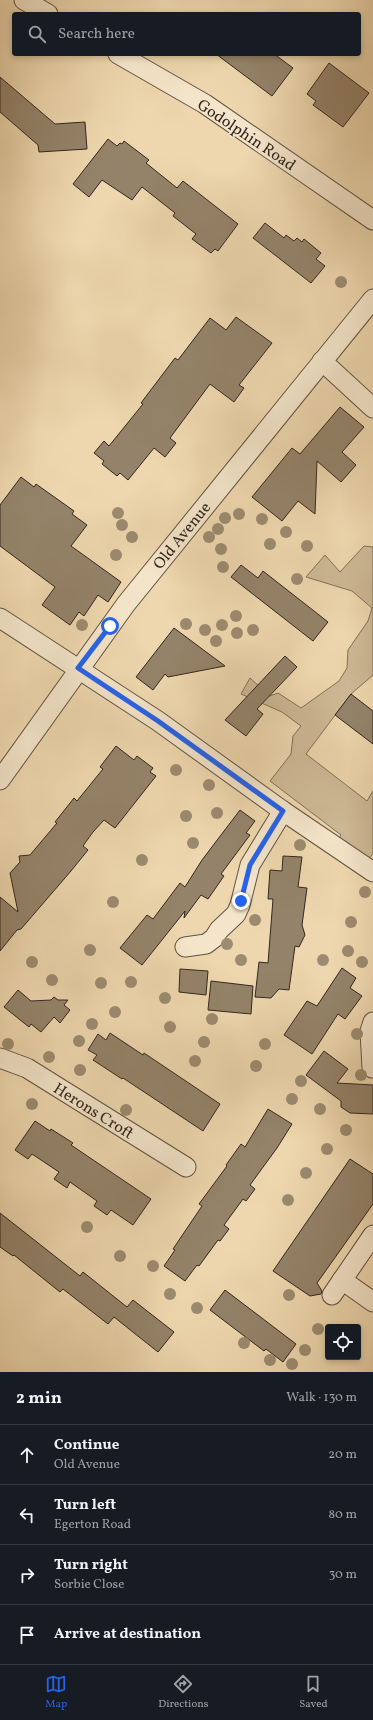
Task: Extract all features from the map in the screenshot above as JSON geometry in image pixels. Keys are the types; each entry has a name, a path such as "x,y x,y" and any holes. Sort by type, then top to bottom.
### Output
{"street":[{"path":"24,0 45,12"},
{"name":"Godolphin Road","path":"121,56 205,104 373,220"},
{"name":"Old Avenue","path":"0,780 78,668 126,604 373,299"},
{"path":"322,361 373,408"},
{"path":"0,618 158,721 283,811 373,872"},
{"path":"185,947 206,944 214,938 236,914 240,905 250,865 283,811"},
{"path":"372,1068 370,1031 373,1022"},
{"name":"Herons Croft","path":"0,1058 27,1068 186,1167"},
{"path":"373,1235 337,1288 373,1302"}],"shaded area":[{"path":"364,546 373,547 373,675 351,694 306,754 367,801 373,791 373,854 363,865 333,845 341,835 270,781 291,754 293,736 301,726 282,712 241,694 250,678 270,696 278,693 301,708 339,681 347,668 348,650 368,621 372,608 352,591 306,577 325,555 340,572"}],"building":[{"path":"219,56 277,56 293,68 272,96"},
{"path":"329,63 369,93 343,127 313,105 316,101 307,94"},
{"path":"0,77 55,124 85,122 87,149 39,152 38,145 0,112"},
{"path":"108,139 117,146 120,143 122,144 124,141 149,160 146,163 177,188 183,181 238,224 218,251 215,249 211,253 192,239 196,234 173,216 175,213 142,187 132,200 102,180 89,197 73,184"},
{"path":"265,223 284,238 286,235 294,241 297,238 302,242 304,239 321,253 316,259 325,266 311,283 253,238"},
{"path":"236,317 272,343 239,385 244,388 234,402 210,384 170,438 176,443 165,457 154,448 128,480 120,473 117,476 102,464 104,461 94,453 104,441 109,446 143,404 141,403 175,358 178,360 210,318 226,330"},
{"path":"340,407 364,427 342,452 356,465 341,482 317,461 315,514 298,501 282,521 252,497 292,448 300,454"},
{"path":"21,477 34,487 36,484 74,511 72,514 87,525 71,546 121,582 108,602 98,595 84,616 79,612 70,625 42,605 55,587 0,546 0,505"},
{"path":"241,565 258,578 263,571 328,622 313,641 231,577"},
{"path":"174,628 225,666 168,677 165,674 153,690 136,677"},
{"path":"285,656 297,667 257,709 263,714 246,736 225,720"},
{"path":"351,694 373,711 373,744 335,715"},
{"path":"116,746 134,760 137,756 153,768 150,772 156,776 115,828 104,820 93,832 83,846 88,850 21,929 17,930 0,951 0,897 18,912 10,873 20,862 19,856 30,855 57,823 55,822 74,798 77,801 103,769 100,767"},
{"path":"240,810 255,821 246,833 250,835 221,874 224,876 208,899 201,895 184,918 185,911 142,965 120,948 147,915 153,919 180,883 185,887 202,860"},
{"path":"283,856 302,857 298,887 307,888 302,925 305,935 299,947 295,946 289,990 279,989 271,998 255,997 259,962 268,963 273,899 268,899 270,870 282,871"},
{"path":"342,968 356,978 350,988 362,996 345,1019 338,1014 312,1054 284,1035 307,1001 317,1006"},
{"path":"180,969 208,971 206,995 179,992"},
{"path":"211,981 253,986 251,1014 208,1010"},
{"path":"18,990 31,1001 51,1000 54,997 58,1000 68,1000 64,1005 70,1010 60,1023 54,1017 41,1032 31,1024 29,1027 4,1007"},
{"path":"110,1033 143,1055 144,1053 220,1104 203,1131 93,1060 97,1055 88,1050 98,1034 106,1040"},
{"path":"324,1051 348,1069 337,1083 373,1085 373,1114 350,1113 341,1107 341,1101 306,1075"},
{"path":"268,1109 292,1124 277,1148 250,1185 255,1189 246,1201 243,1199 224,1225 229,1229 220,1241 218,1240 199,1266 197,1265 185,1281 164,1266 175,1250 173,1249 202,1206 199,1204 241,1144 245,1147"},
{"path":"35,1121 73,1143 71,1145 151,1199 133,1225 111,1210 107,1215 94,1206 97,1201 70,1182 67,1188 54,1179 59,1172 32,1154 28,1159 15,1150"},
{"path":"350,1159 373,1174 373,1204 317,1283 322,1291 321,1294 310,1296 273,1271"},
{"path":"0,1213 80,1276 83,1272 127,1307 133,1300 174,1332 158,1352 114,1317 108,1324 63,1289 60,1292 14,1255 13,1256 0,1247"},
{"path":"225,1290 296,1344 283,1362 266,1349 264,1351 210,1310"}],"route":[{"path":"110,626 78,668 158,721 283,811 250,865 241,901"}]}
